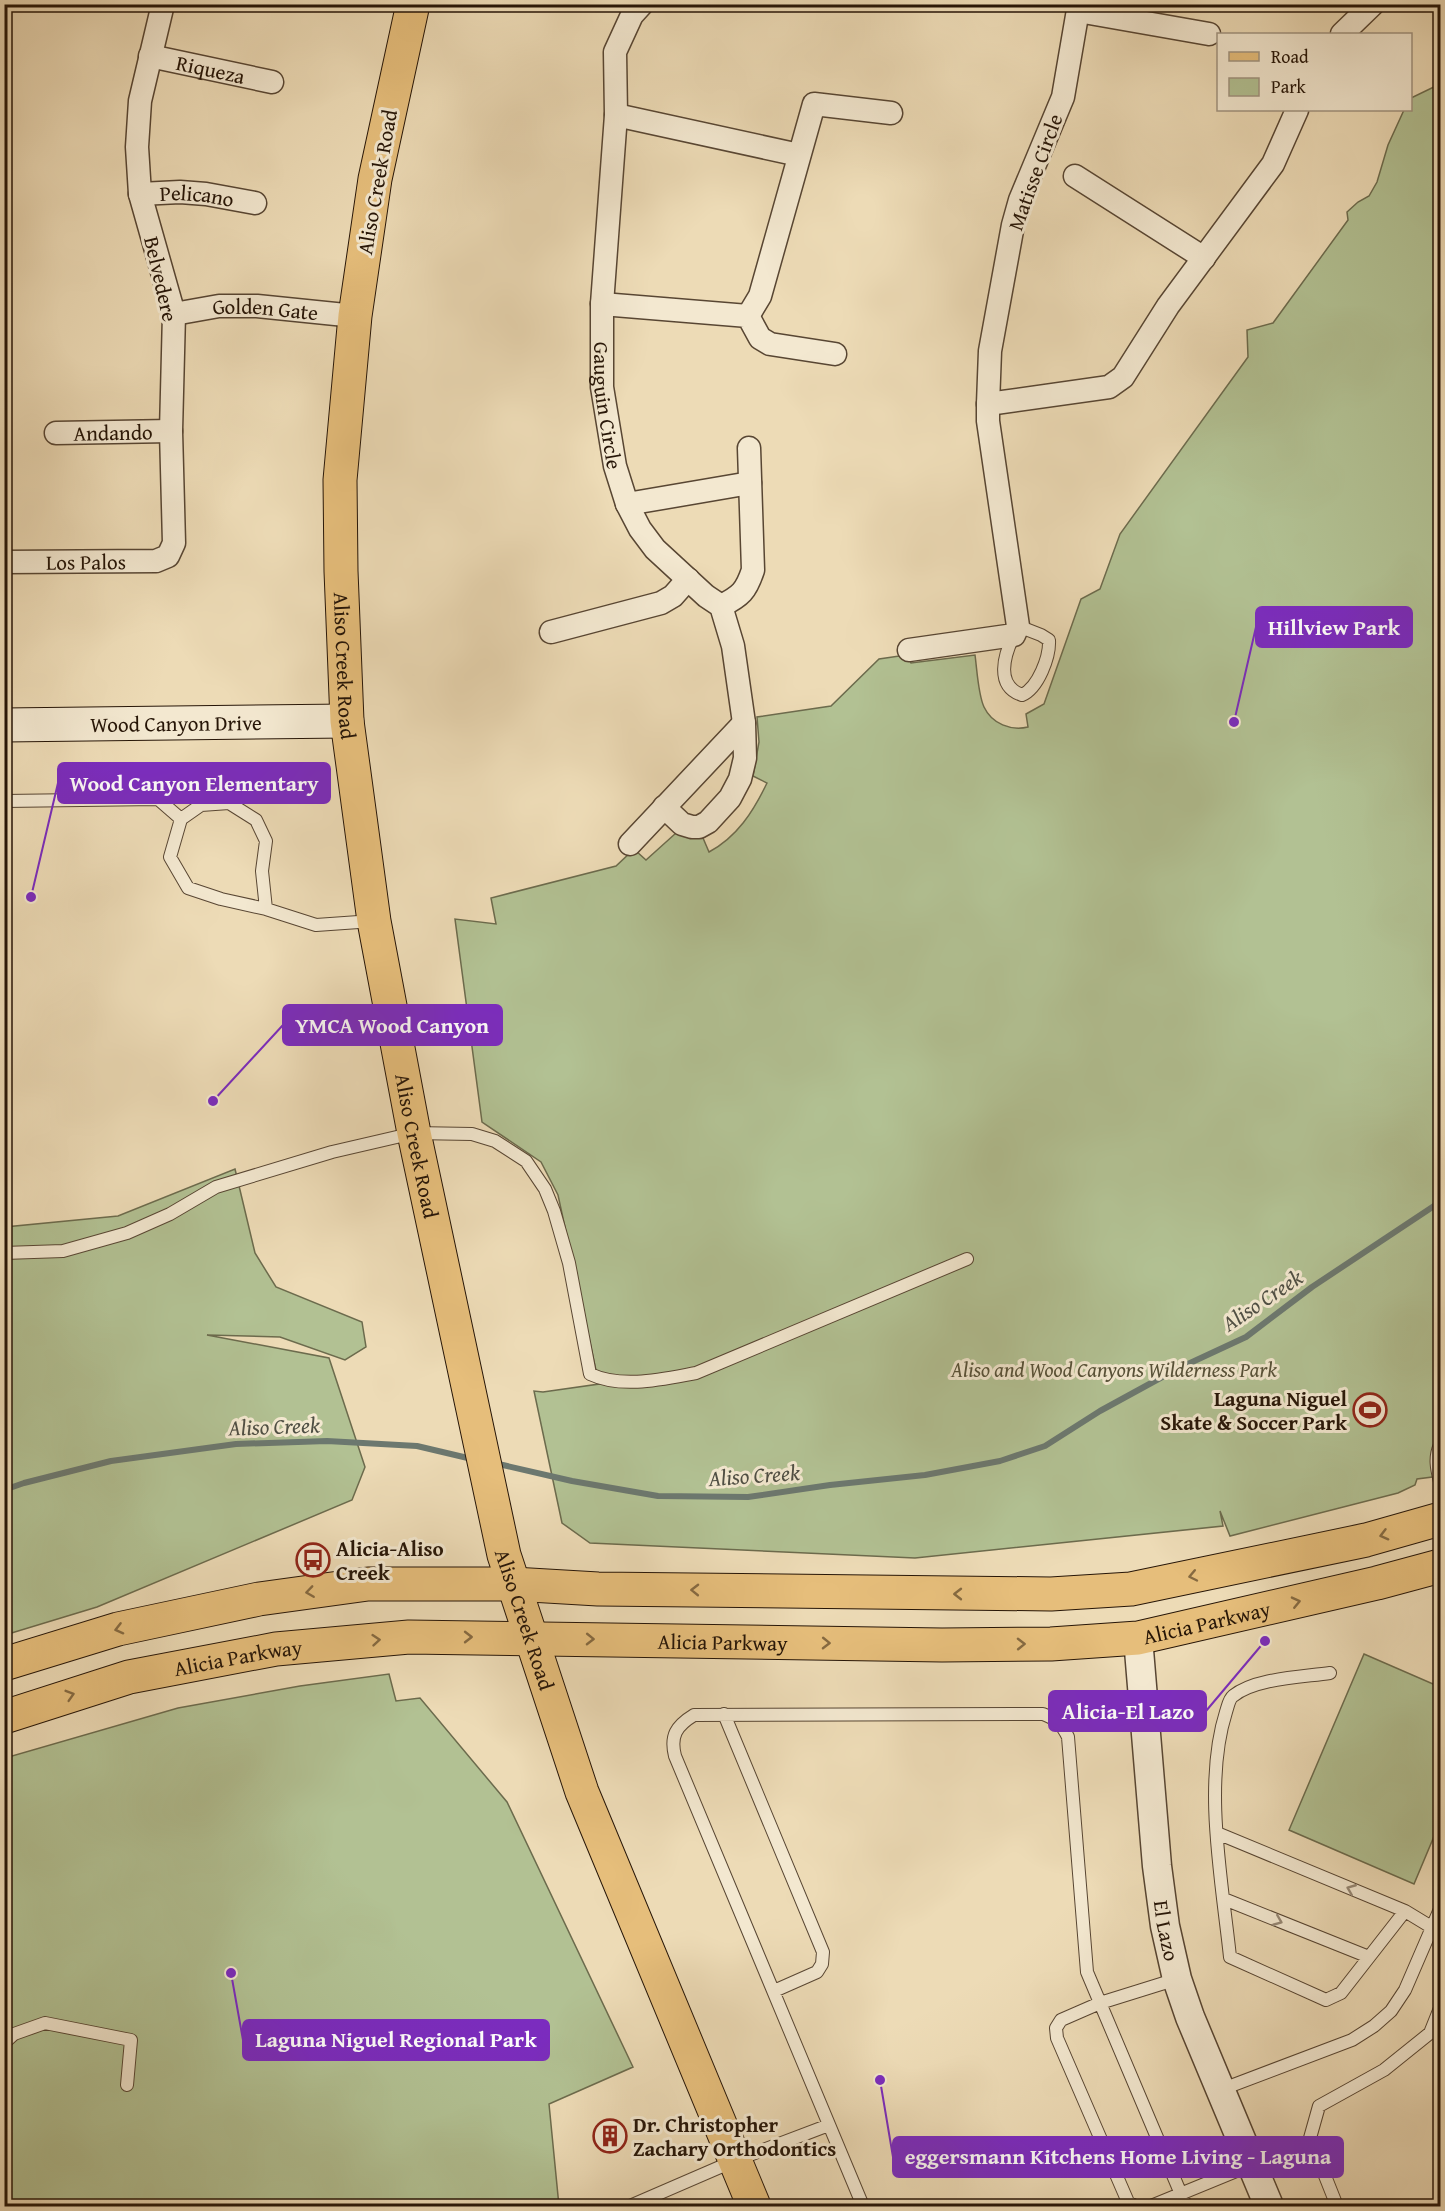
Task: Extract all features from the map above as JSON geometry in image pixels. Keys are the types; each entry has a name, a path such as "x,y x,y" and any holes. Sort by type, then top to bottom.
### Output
{"main road":[{"name":"Aliso Creek Road","path":"413,4 375,179 355,316 340,480 347,721 374,921 414,1133 508,1569 582,1792 754,2206"},
{"name":"Wood Canyon Drive","path":"4,725 347,721"},
{"path":"4,1664 118,1629 259,1599 368,1584 508,1569 598,1589 1051,1594 1131,1589 1366,1539 1440,1519"},
{"name":"Alicia Parkway","path":"4,1717 129,1677 276,1649 409,1637 942,1645 1051,1644 1138,1638 1377,1583 1440,1566"}],"street":[{"name":"Belvedere","path":"163,4 140,101 137,147 140,194 174,314 171,431 174,543 168,556"},
{"name":"Gauguin Circle","path":"642,4 632,15 615,52 616,115 602,304 602,387 615,466 627,504 640,529 655,549 721,606"},
{"path":"1343,33 1373,4"},
{"name":"Matisse Circle","path":"1016,630 988,421 990,351 1013,225 1020,200 1063,97 1078,8 1209,34"},
{"name":"Riqueza","path":"150,56 272,82"},
{"path":"748,316 760,296 814,104 891,113"},
{"path":"988,404 1109,387 1123,377 1168,306 1274,164 1297,111"},
{"path":"616,115 799,155"},
{"name":"Matisse Circle","path":"1075,176 1204,258"},
{"name":"Pelicano","path":"140,194 180,192 206,194 255,203"},
{"path":"602,304 748,316"},
{"name":"Golden Gate","path":"174,314 219,306 257,306 355,316"},
{"path":"748,316 760,338 770,344 835,354"},
{"name":"Andando","path":"56,433 171,431"},
{"path":"664,807 682,824 699,827 708,822 730,798 740,779 745,758 744,723 733,646 721,606 736,598 748,587 753,570 749,448"},
{"path":"627,504 750,483"},
{"name":"Los Palos","path":"4,562 156,561 168,556"},
{"path":"551,632 661,603 673,596 688,579"},
{"path":"909,650 1016,630"},
{"path":"630,844 744,723"},
{"name":"El Lazo","path":"1138,1638 1157,1866 1165,1926 1177,1978 1190,2017 1269,2206"}],"lane":[{"path":"1016,630 1041,635 1049,640 1050,650 1036,684 1030,692 1022,695 1012,692 1004,669 1005,653 1016,630"},
{"path":"4,801 158,799 181,819"},
{"path":"266,909 262,871 266,841 255,820 229,803 201,805 181,819 170,856 188,888 316,925 374,921"},
{"path":"4,1253 63,1251 127,1233 170,1214 216,1187 332,1152 414,1133 475,1134 495,1141 526,1161 545,1189 554,1211 568,1263 590,1374 604,1381 651,1380 696,1373 967,1259"},
{"path":"1440,1445 1437,1451 1436,1466 1440,1482"},
{"path":"1330,1673 1262,1683 1243,1689 1231,1697 1222,1725 1215,1769 1217,1833 1230,1957 1326,2000 1341,1993 1405,1911"},
{"path":"724,1714 823,1952 822,1964 817,1972 774,1991"},
{"path":"863,2206 675,1756 672,1743 675,1731 684,1721 694,1715 1042,1714 1055,1718 1062,1725 1068,1737 1087,1972 1186,2206"},
{"path":"1217,1833 1405,1911 1432,1928"},
{"path":"1224,1899 1369,1957"},
{"path":"1220,2090 1352,2040 1374,2026 1391,2011 1405,1990 1440,1909"},
{"path":"1135,2206 1128,2202 1057,2038 1056,2028 1061,2020 1100,2003 1177,1978"},
{"path":"1337,2206 1310,2138 1319,2106 1390,2065 1430,2033 1440,2008"},
{"path":"4,2043 14,2034 45,2023 131,2040 127,2085"},
{"path":"630,2206 734,2161 829,2125"},
{"path":"1151,2206 1251,2164"}],"green space":[{"name":"Aliso and Wood Canyons Wilderness Park","path":"1440,84 1440,1476 1417,1479 1415,1485 1398,1493 1230,1536 1220,1511 1223,1526 915,1558 590,1543 562,1523 534,1391 543,1392 599,1384 558,1195 541,1162 482,1122 455,919 496,924 491,898 616,866 632,851 636,851 646,860 676,833 690,838 703,838 709,852 719,846 743,823 767,783 753,776 759,742 757,717 831,706 879,659 906,655 911,663 975,655 980,695 987,713 1003,725 1015,728 1028,727 1026,714 1044,704 1081,599 1100,589 1120,534 1248,357 1247,330 1273,323 1348,220 1347,212 1369,196 1377,182 1388,145 1404,111 1412,111 1412,98"},
{"path":"235,1169 255,1253 276,1287 362,1322 366,1347 345,1360 280,1337 207,1335 329,1358 365,1467 352,1500 97,1607 5,1635 5,1227 118,1216"},
{"path":"1364,1654 1440,1687 1440,1822 1414,1884 1289,1830"},
{"path":"389,1674 396,1701 420,1698 507,1802 633,2067 549,2104 559,2206 5,2206 5,1758 178,1708 300,1686"}],"waterway":[{"name":"Aliso Creek","path":"494,1463 572,1481 658,1496 748,1497 925,1475 1000,1461 1045,1446 1100,1411 1175,1370 1246,1337 1312,1287 1440,1202"},
{"name":"Aliso Creek","path":"4,1490 111,1461 236,1444 327,1441 417,1446 472,1459"}],"place":[{"name":"Hillview Park","path":"1234,722"},
{"name":"Wood Canyon Elementary","path":"31,897"},
{"name":"YMCA Wood Canyon","path":"213,1101"},
{"name":"Laguna Niguel Skate & Soccer Park","path":"1370,1410"},
{"name":"Alicia-Aliso Creek","path":"313,1560"},
{"name":"Alicia-El Lazo","path":"1265,1641"},
{"name":"Laguna Niguel Regional Park","path":"231,1973"},
{"name":"eggersmann Kitchens Home Living - Laguna","path":"880,2080"},
{"name":"Dr. Christopher Zachary Orthodontics","path":"610,2136"}]}
